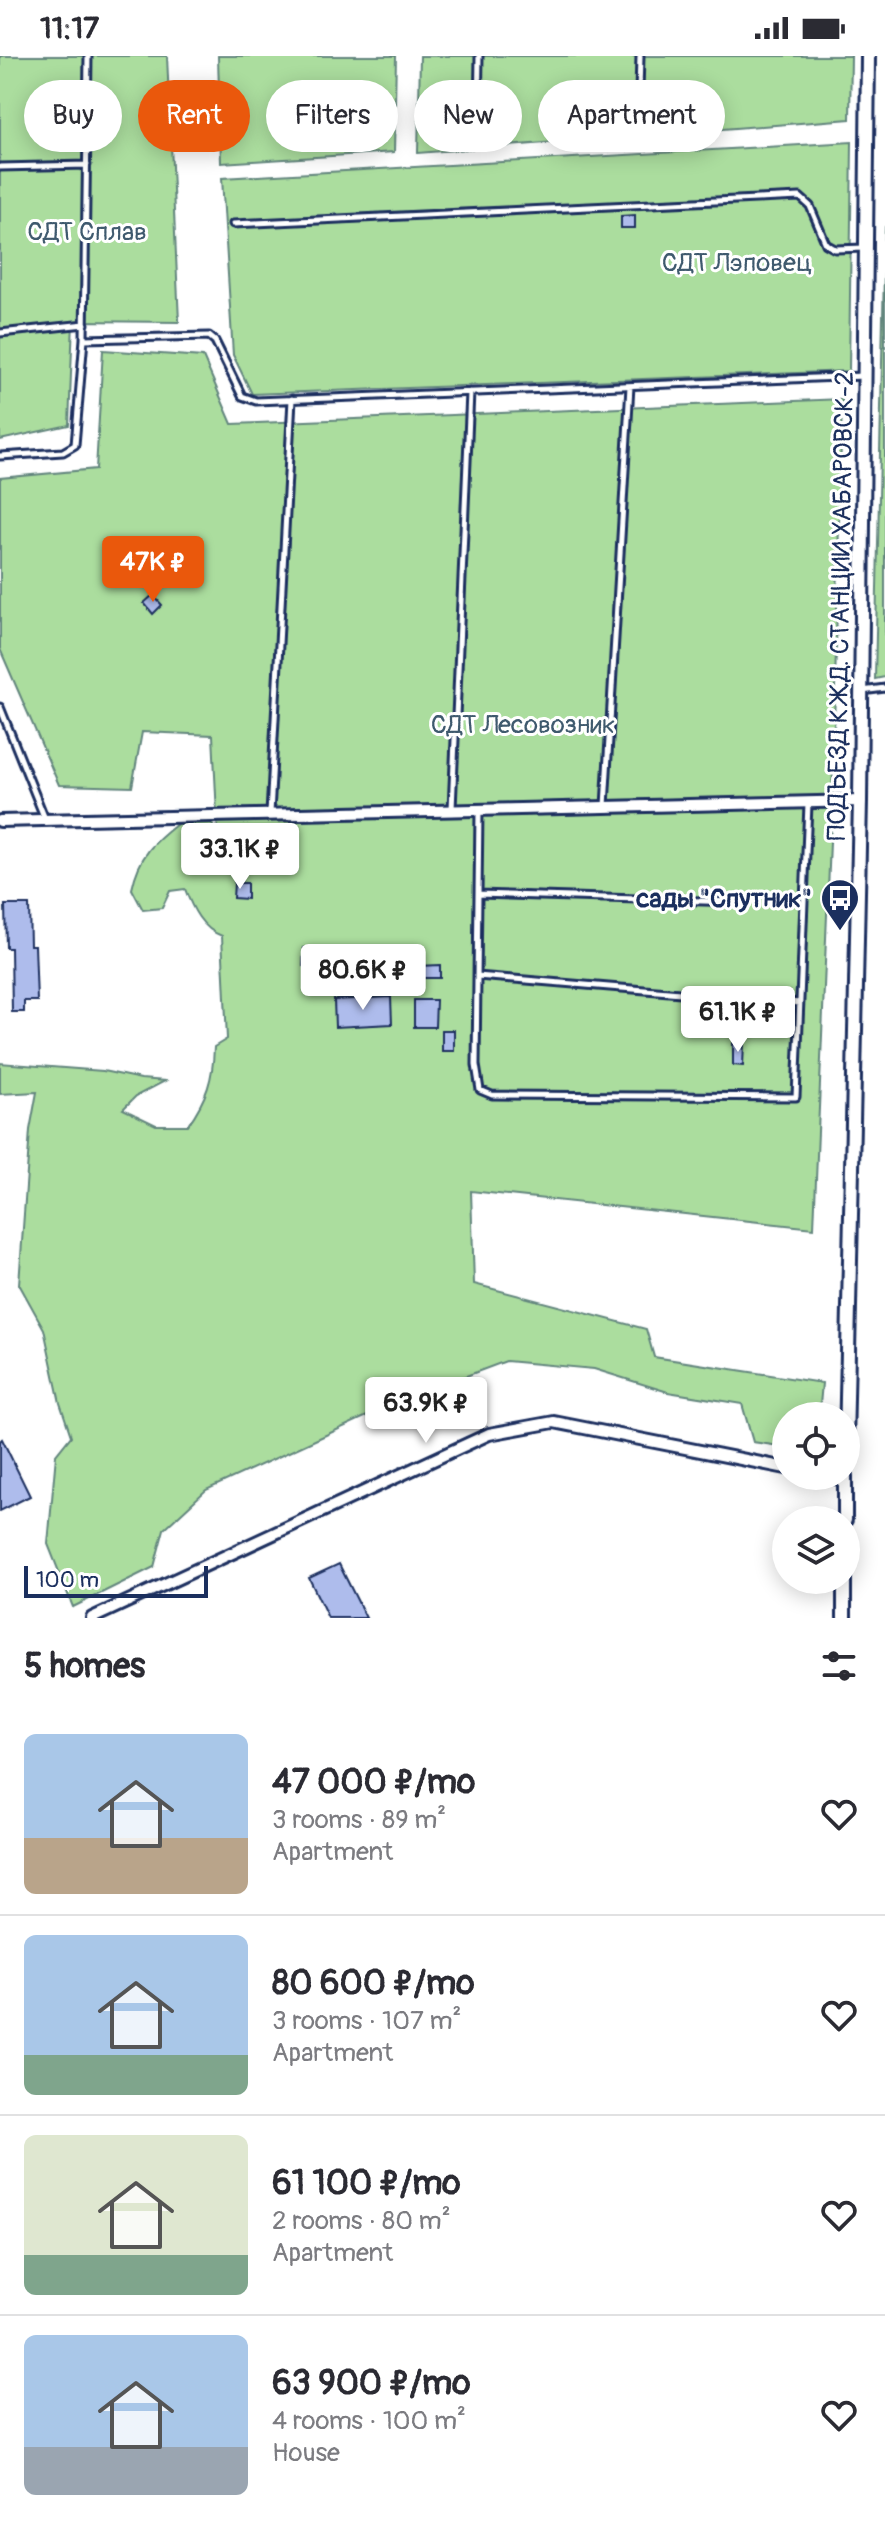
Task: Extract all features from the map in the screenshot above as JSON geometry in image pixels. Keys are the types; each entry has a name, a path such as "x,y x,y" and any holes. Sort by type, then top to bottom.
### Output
{"street":[{"name":"ПОДЪЕЗД К Ж.Д. СТАНЦИИ ХАБАРОВСК-2","path":"847,1402 860,801 868,56"},
{"path":"0,821 860,801"},
{"path":"92,1618 489,1434 554,1422 772,1465"},
{"path":"844,1594 844,1618"}],"lane":[{"path":"0,456 63,452 75,445 85,324 88,56"},
{"path":"479,56 479,80"},
{"path":"639,80 640,56"},
{"path":"0,167 87,165"},
{"path":"233,224 800,197 810,206 826,244 835,249 866,248"},
{"path":"0,333 85,324"},
{"path":"84,339 209,336 215,341 242,396 256,401 865,376"},
{"path":"605,807 630,386"},
{"path":"452,810 470,392"},
{"path":"270,815 292,399"},
{"path":"861,691 885,688"},
{"path":"0,707 45,820"},
{"path":"479,810 477,1077 480,1090 492,1095 796,1097 808,802"},
{"path":"478,894 736,902"},
{"path":"477,976 800,1003"}],"green space":[{"name":"СДТ Сплав","path":"0,56 167,56 168,80 138,80 138,152 171,152 179,322 73,321 69,425 0,440"},
{"path":"218,56 396,56 396,80 266,80 266,152 394,152 221,163 221,152 250,152 250,80 219,80"},
{"path":"420,56 851,56 850,119 725,129 725,80 538,80 538,144 522,145 522,80 420,80"},
{"name":"СДТ Лэповец","path":"852,142 849,371 252,394 233,355 222,178 677,152 725,152 725,149"},
{"path":"885,226 885,677 875,679"},
{"name":"СДТ Лесовозник","path":"103,350 203,357 232,424 842,399 833,770 814,1228 471,1191 474,1284 646,1329 654,1357 822,1383 820,1402 772,1402 772,1445 753,1442 742,1404 668,1392 594,1369 506,1361 402,1400 206,1490 164,1529 154,1567 73,1607 48,1544 56,1455 71,1436 60,1403 44,1329 19,1284 30,1130 37,1092 0,1094 0,1063 103,1071 165,1081 136,1096 123,1109 156,1125 188,1125 208,1088 214,1047 227,1039 222,936 203,923 185,889 170,891 162,908 143,910 132,889 143,858 181,821 212,822 219,856 213,735 142,732 132,787 59,785 0,649 0,478 96,469"}],"building":[{"path":"635,215 635,228 621,228 621,216"},
{"path":"153,595 162,605 153,614 144,603"},
{"path":"234,883 247,883 247,899 233,898"},
{"path":"5,905 29,905 30,945 35,945 37,1001 24,1001 24,1012 12,1012 11,948 6,948"},
{"path":"304,948 330,950 328,969 303,966"},
{"path":"440,965 440,978 418,978 418,966"},
{"path":"391,966 393,987 335,991 333,970"},
{"path":"391,997 392,1024 335,1027 334,1000"},
{"path":"414,1000 436,1000 435,1027 414,1027"},
{"path":"442,1030 454,1030 454,1051 442,1051"},
{"path":"733,1043 744,1043 743,1066 733,1065"},
{"path":"2,1439 30,1496 0,1511 0,1441"},
{"path":"339,1564 366,1618 328,1618 309,1578"}],"place":[{"name":"сады \"Спутник\"","path":"840,932"}]}
